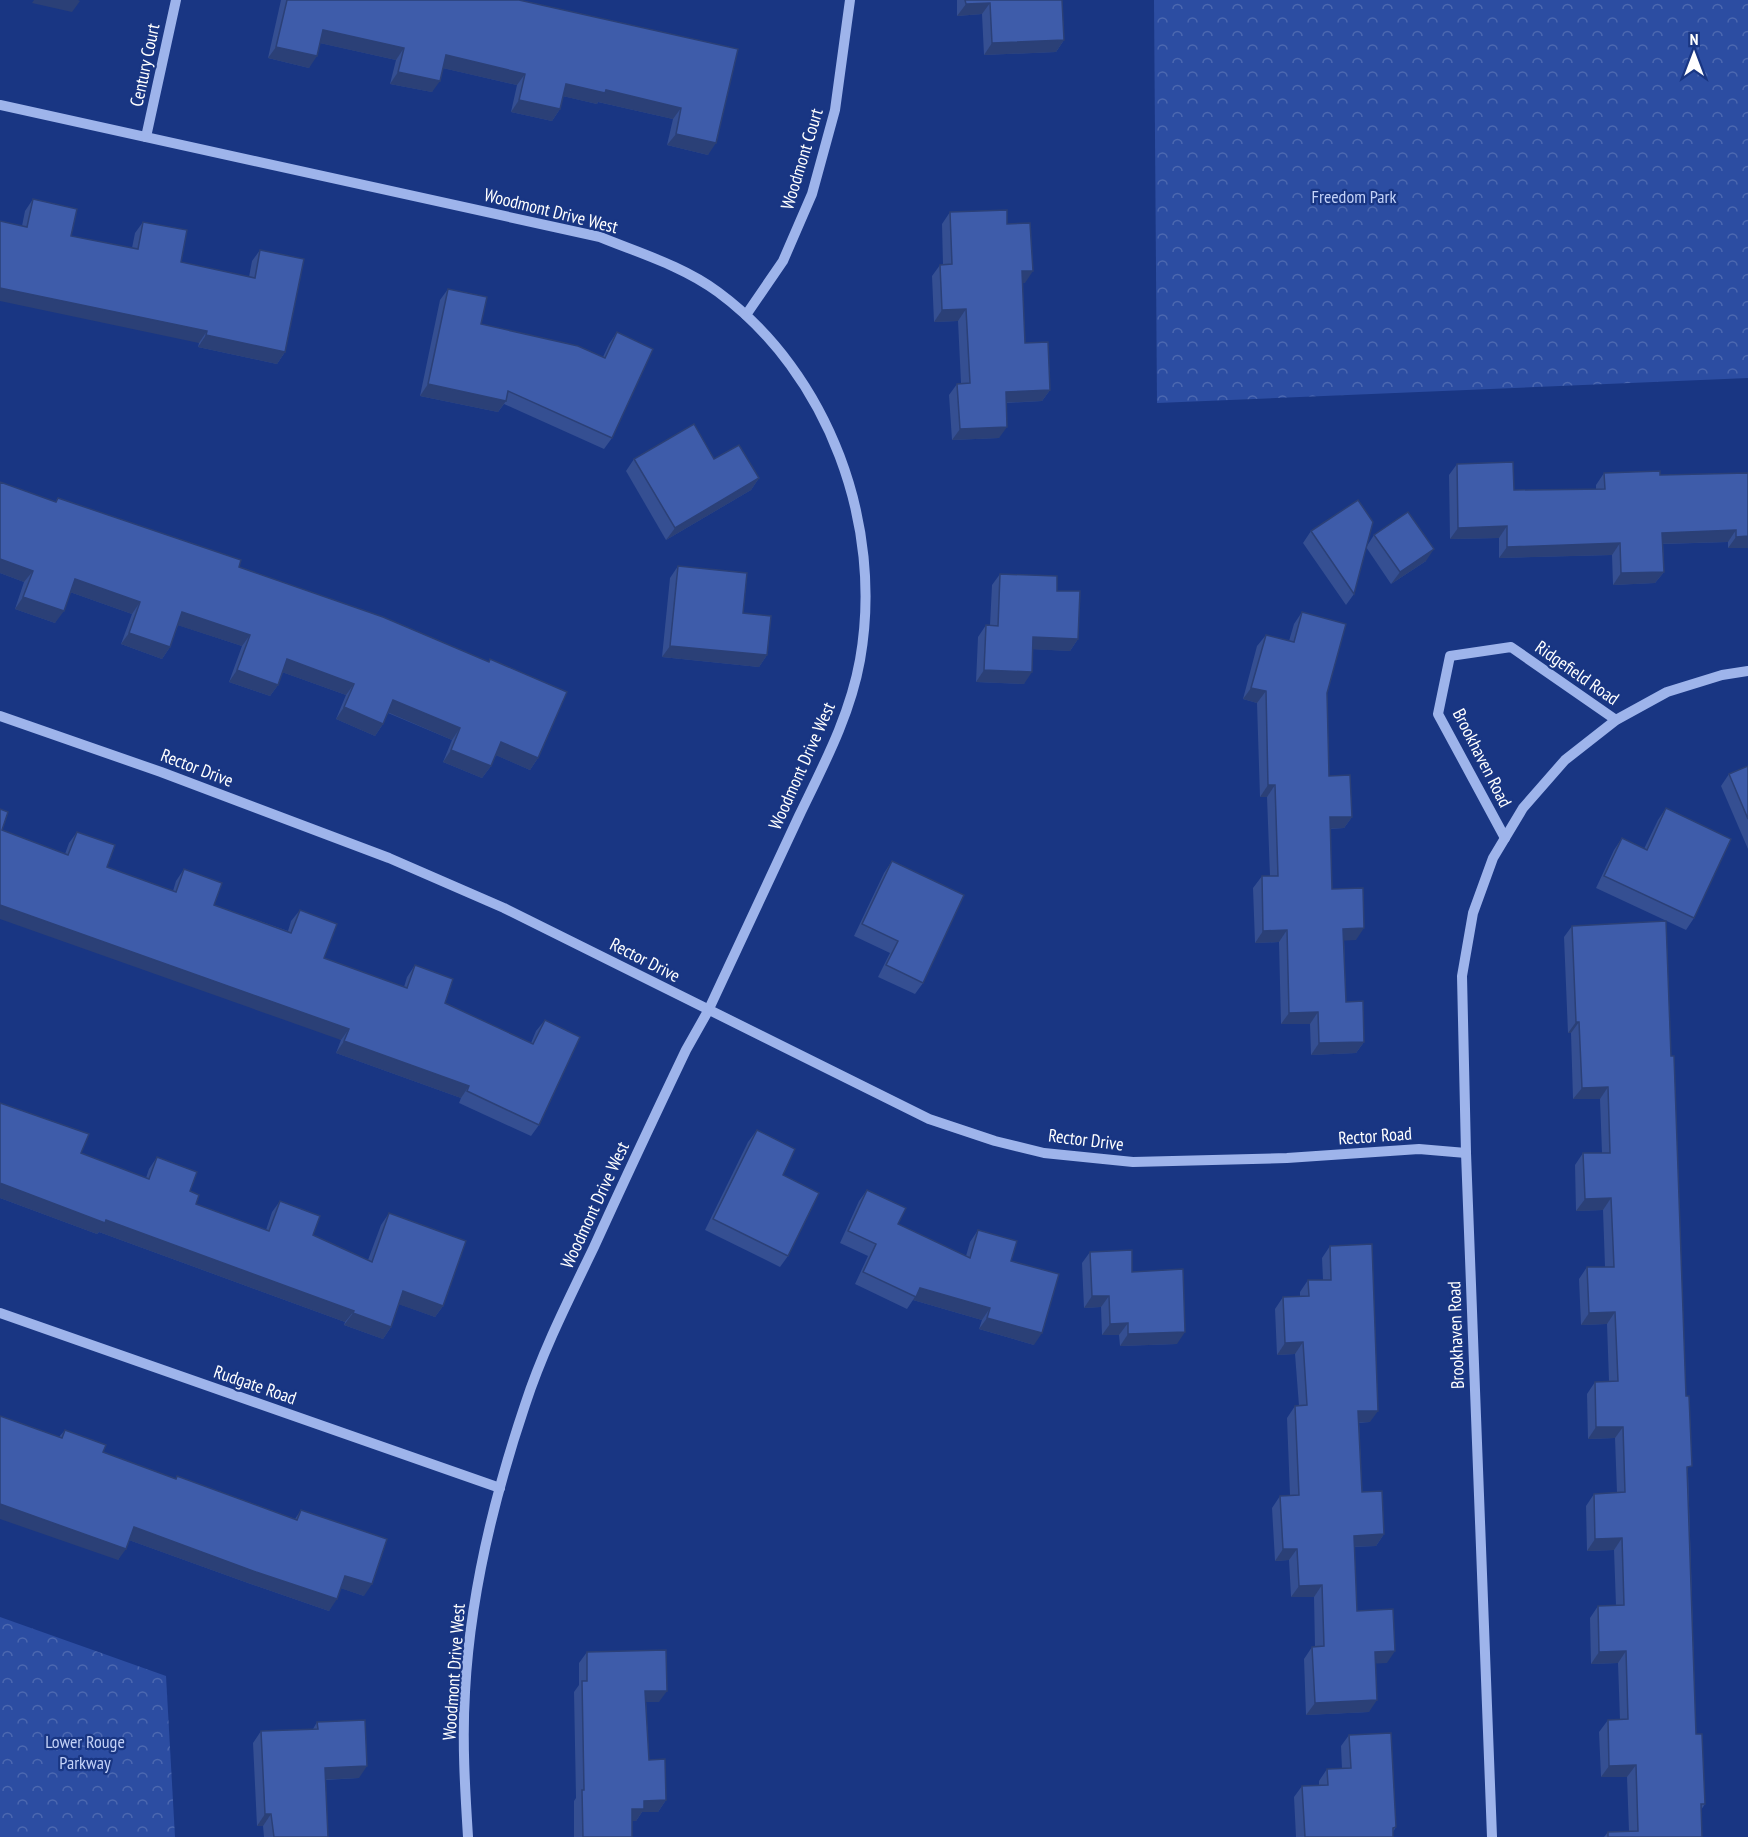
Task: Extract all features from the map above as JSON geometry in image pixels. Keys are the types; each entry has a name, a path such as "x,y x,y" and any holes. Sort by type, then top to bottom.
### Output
{"street":[{"name":"Century Court","path":"146,137 176,0"},
{"name":"Woodmont Court","path":"746,315 783,261 812,194 835,110 850,0"},
{"name":"Woodmont Drive West","path":"0,105 600,237 686,272 716,291 770,338 792,367 820,414 838,451 852,490 861,529 866,608 860,661 841,726 708,1011 686,1050 552,1335 525,1404 500,1488 480,1569 468,1651 464,1774 468,1837"},
{"name":"Ridgefield Road","path":"1450,656 1511,647 1616,720"},
{"name":"Brookhaven Road","path":"1450,656 1438,714 1505,838"},
{"name":"Ridgefield Road","path":"1546,781 1565,760 1616,720 1667,692 1722,675 1748,671"},
{"name":"Rector Drive","path":"0,716 161,772 389,858 504,908 929,1119 994,1141 1044,1153 1133,1162 1287,1158"},
{"name":"Brookhaven Road","path":"1492,1837 1466,1153 1462,976 1473,913 1493,858 1523,808 1546,781"},
{"name":"Rector Road","path":"1287,1158 1419,1149 1466,1153"},
{"name":"Rudgate Road","path":"0,1313 500,1488"}],"green space":[{"name":"Freedom Park","path":"1154,0 1748,0 1748,378 1157,403"},
{"name":"Lower Rouge Parkway","path":"0,1617 166,1676 175,1837 0,1837"}],"building":[{"path":"287,0 519,0 738,49 716,143 676,134 681,108 606,90 605,93 566,84 560,109 519,100 525,74 446,55 440,81 398,72 404,48 323,30 317,56 276,47"},
{"path":"965,0 1062,0 1064,40 992,43 990,3 966,4"},
{"path":"33,199 77,209 71,236 138,249 143,222 187,230 181,262 255,278 260,250 304,259 285,352 206,335 207,331 0,288 0,221 27,227"},
{"path":"1007,210 1007,224 1030,223 1033,271 1022,271 1025,343 1048,342 1050,390 1006,392 1007,427 960,429 957,384 970,383 966,309 942,310 940,265 952,264 950,212"},
{"path":"448,289 487,297 481,324 578,346 605,358 617,332 653,349 612,438 508,391 506,401 428,384"},
{"path":"694,424 714,459 739,445 759,478 675,528 634,459"},
{"path":"1513,462 1514,490 1605,489 1604,473 1660,471 1660,475 1748,473 1748,536 1736,537 1736,530 1662,533 1664,572 1621,573 1620,543 1507,547 1507,526 1458,528 1457,464"},
{"path":"0,482 56,502 58,498 241,560 239,567 383,617 567,692 538,758 501,742 491,766 451,750 460,728 393,700 383,724 344,707 354,684 287,659 278,685 237,670 250,635 182,612 170,647 129,633 140,602 75,579 64,611 23,597 33,571 0,559"},
{"path":"1358,500 1373,522 1354,594 1311,531"},
{"path":"1408,512 1434,549 1400,572 1374,535"},
{"path":"678,566 747,573 743,613 771,616 767,655 670,646"},
{"path":"1000,574 1057,576 1057,591 1080,591 1078,639 1033,637 1032,672 984,670 986,625 998,626"},
{"path":"1302,612 1346,624 1327,693 1329,776 1350,775 1352,817 1330,817 1332,889 1363,888 1364,928 1343,929 1346,1002 1363,1001 1364,1042 1319,1043 1318,1012 1289,1013 1287,930 1263,931 1262,876 1278,876 1275,785 1268,785 1266,691 1251,688 1266,635 1294,642"},
{"path":"1748,766 1748,819 1729,774"},
{"path":"1666,808 1731,839 1694,918 1604,876 1622,838 1647,850"},
{"path":"0,809 8,812 2,830 68,855 77,832 115,845 107,867 176,892 184,869 222,883 214,905 291,933 300,910 337,924 324,958 407,988 415,965 453,979 445,1003 533,1044 545,1020 580,1037 539,1125 467,1091 469,1086 344,1041 349,1029 0,905"},
{"path":"892,861 964,895 923,983 886,965 898,941 862,924"},
{"path":"1666,921 1671,1056 1674,1056 1686,1396 1689,1396 1692,1466 1687,1467 1696,1734 1702,1734 1705,1804 1701,1804 1702,1837 1608,1837 1608,1832 1638,1831 1636,1765 1609,1766 1608,1720 1628,1719 1626,1651 1599,1652 1598,1606 1624,1605 1622,1538 1595,1539 1594,1494 1625,1492 1623,1427 1596,1427 1595,1382 1618,1381 1615,1312 1589,1313 1587,1267 1614,1267 1611,1198 1585,1199 1583,1153 1610,1153 1608,1087 1582,1088 1579,1022 1576,1022 1572,926"},
{"path":"0,1103 89,1134 81,1153 149,1179 157,1157 197,1172 190,1191 199,1195 196,1204 269,1231 280,1201 320,1216 313,1235 372,1262 389,1213 466,1241 443,1306 403,1291 391,1327 353,1313 354,1311 106,1220 105,1223 0,1183"},
{"path":"757,1130 795,1149 783,1175 819,1193 788,1256 713,1219"},
{"path":"867,1190 906,1208 898,1224 970,1258 978,1230 1017,1241 1011,1261 1059,1274 1042,1333 987,1318 990,1308 920,1288 916,1297 863,1272 876,1244 848,1231"},
{"path":"1372,1244 1378,1411 1358,1411 1362,1492 1382,1491 1384,1534 1354,1536 1357,1611 1393,1609 1395,1651 1375,1652 1377,1700 1315,1703 1312,1647 1324,1646 1322,1585 1299,1586 1297,1549 1283,1549 1280,1496 1299,1495 1295,1406 1307,1405 1303,1342 1285,1343 1283,1297 1309,1296 1308,1280 1331,1280 1330,1246"},
{"path":"1132,1250 1132,1272 1183,1269 1185,1332 1128,1334 1128,1323 1110,1324 1109,1296 1092,1296 1090,1252"},
{"path":"0,1416 62,1438 65,1430 106,1445 103,1452 176,1479 177,1476 297,1520 301,1510 387,1539 372,1584 345,1576 337,1599 134,1527 126,1549 0,1504"},
{"path":"666,1650 667,1691 645,1691 649,1760 665,1759 666,1800 644,1801 644,1809 632,1809 632,1837 583,1837 582,1681 587,1681 587,1652"},
{"path":"365,1720 367,1766 325,1768 328,1837 274,1837 271,1814 265,1814 261,1731 318,1729 317,1722"},
{"path":"1391,1733 1396,1827 1393,1828 1393,1837 1305,1837 1302,1786 1328,1785 1327,1769 1351,1768 1349,1735"}]}
